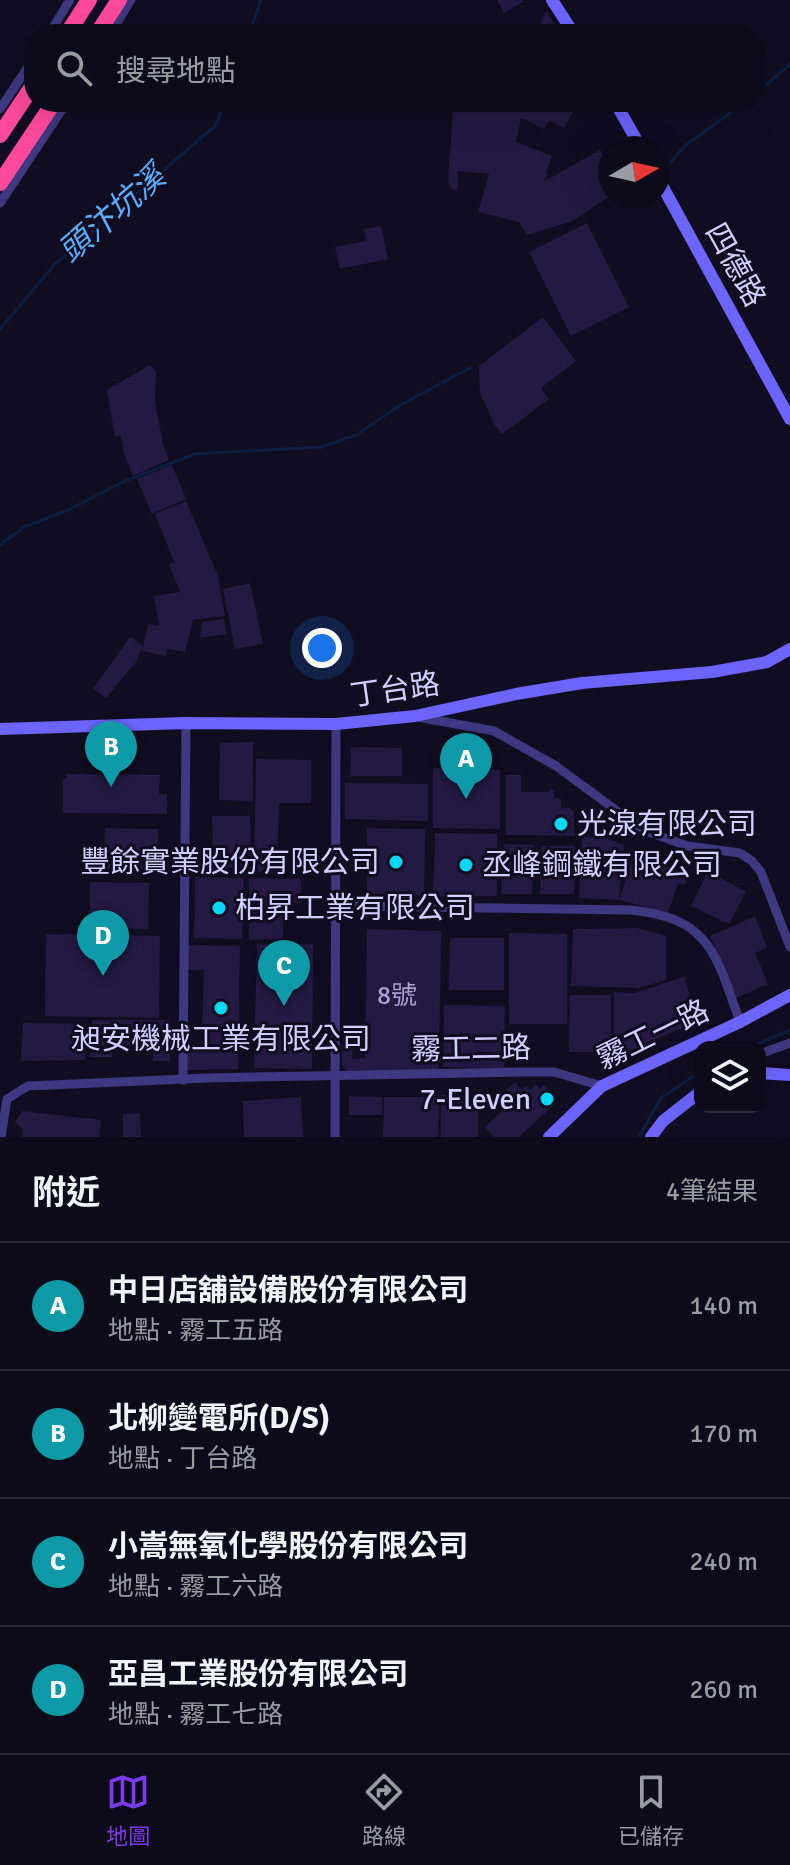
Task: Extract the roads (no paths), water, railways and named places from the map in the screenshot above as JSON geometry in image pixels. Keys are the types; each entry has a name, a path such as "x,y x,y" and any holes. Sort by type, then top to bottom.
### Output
{"highway":[{"path":"73,24 89,0"},
{"path":"103,24 119,0"},
{"path":"0,135 24,99"},
{"path":"0,183 47,112"}],"street":[{"path":"55,24 70,0"},
{"path":"116,24 131,0"},
{"path":"552,0 568,24"},
{"path":"0,109 24,73"},
{"path":"0,203 60,112"},
{"path":"621,112 634,136"},
{"name":"四德路","path":"670,200 790,419"},
{"name":"丁台路","path":"0,729 186,723 336,724 415,716 582,683 712,672 767,662 790,649"},
{"path":"415,716 494,731 556,766 643,830 688,846 740,853 761,872 790,947"},
{"path":"183,1080 186,723"},
{"path":"335,1137 336,724"},
{"path":"337,906 631,910 673,917 702,935 718,959 740,1022"},
{"name":"霧工一路","path":"549,1137 602,1086 740,1022 790,995"},
{"path":"766,1052 790,1043"},
{"name":"霧工二路","path":"1,1137 7,1099 28,1086 554,1072 602,1086"},
{"path":"766,1073 790,1075"},
{"path":"651,1137 663,1121 694,1097"}],"waterway":[{"name":"頭汴坑溪","path":"253,24 261,0"},
{"path":"766,85 790,64"},
{"name":"頭汴坑溪","path":"0,329 55,264 216,125 221,112"},
{"path":"670,163 686,145 731,112"},
{"path":"0,545 24,527 68,510 125,481 195,454 321,447 356,435 402,404 470,368"},
{"path":"764,1041 790,1030"},
{"path":"639,1137 661,1098 694,1076"}],"place":[{"name":"北柳變電所(D/S)","path":"111,787"},
{"name":"中日店舖設備股份有限公司","path":"466,799"},
{"name":"光湶有限公司","path":"561,824"},
{"name":"豐餘實業股份有限公司","path":"396,862"},
{"name":"丞峰鋼鐵有限公司","path":"466,865"},
{"name":"柏昇工業有限公司","path":"219,908"},
{"name":"亞昌工業股份有限公司","path":"103,976"},
{"name":"小嵩無氧化學股份有限公司","path":"284,1006"},
{"name":"昶安機械工業有限公司","path":"221,1008"},
{"name":"7-Eleven","path":"547,1099"}]}
